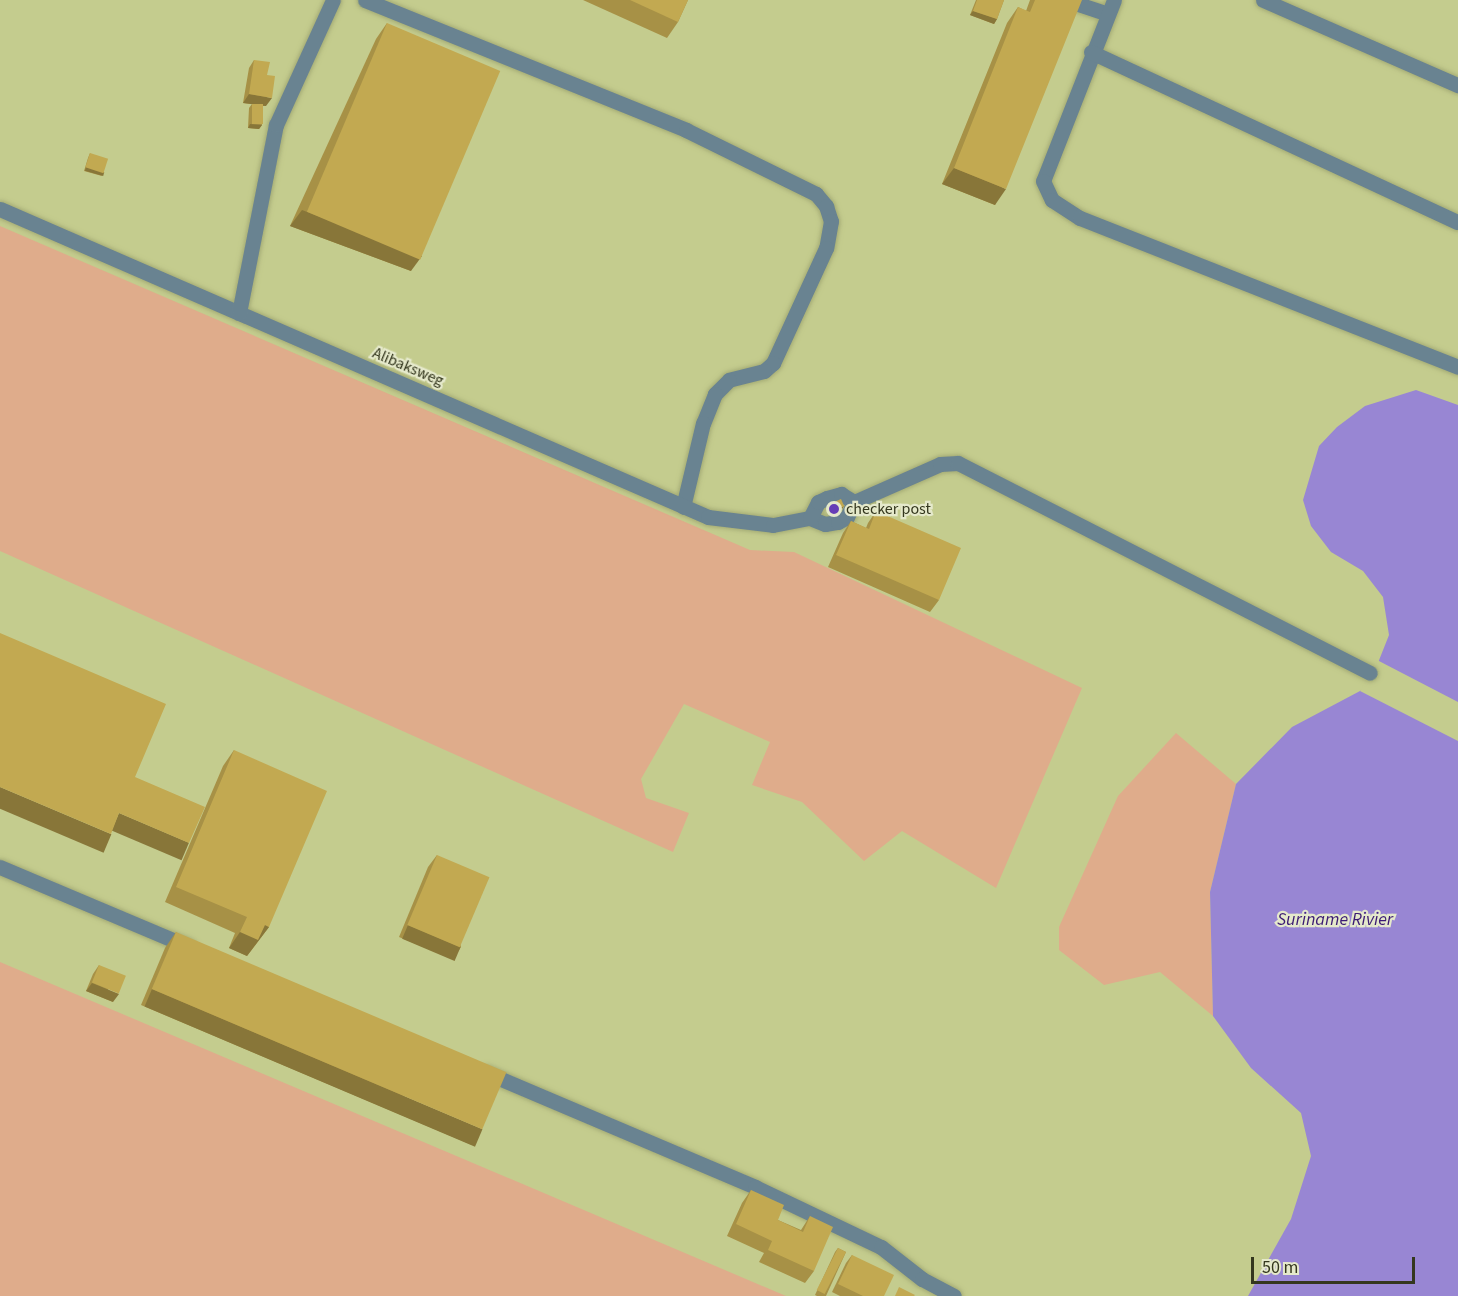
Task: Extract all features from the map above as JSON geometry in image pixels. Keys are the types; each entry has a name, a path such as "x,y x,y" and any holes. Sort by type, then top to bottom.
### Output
{"street":[{"path":"239,314 276,124 333,0"},
{"path":"365,0 686,130 816,194 826,206 831,221 826,248 773,363 764,371 729,380 715,394 703,423 683,507"},
{"path":"1066,0 1111,7 1091,52 1043,181 1052,200 1080,218 1458,367"},
{"path":"1263,0 1458,85"},
{"path":"1091,52 1458,222"},
{"name":"Alibaksweg","path":"0,209 708,518 773,525 810,518 825,524 847,518 854,501"},
{"path":"810,518 818,502 827,498 841,494 854,501 940,464 958,463 1370,673"},
{"path":"0,867 206,954"},
{"path":"469,1066 755,1187 881,1247 922,1279 954,1296"}],"shaded area":[{"path":"0,226 750,550 794,552 1082,688 996,888 902,831 864,861 802,802 752,785 770,742 684,704 641,779 646,798 689,813 673,852 0,551"},
{"path":"1176,733 1236,784 1210,892 1213,1016 1160,972 1104,985 1059,950 1059,927 1118,796"},
{"path":"0,962 786,1296 0,1296"}],"water":[{"name":"Suriname Rivier","path":"1416,390 1458,405 1458,1296 1248,1296 1291,1219 1311,1156 1301,1113 1251,1068 1213,1016 1210,892 1236,784 1292,727 1360,691 1372,678 1389,635 1383,597 1363,571 1331,552 1311,526 1303,500 1319,446 1337,427 1365,406"}],"pier":[{"path":"1377,660 1458,702 1458,741 1360,691"}],"building":[{"path":"630,0 688,0 678,22"},
{"path":"977,0 1004,0 997,19 973,11"},
{"path":"1035,0 1082,0 1006,189 954,168 1018,7 1030,12"},
{"path":"387,23 500,71 420,260 307,212"},
{"path":"254,60 270,62 267,75 275,76 272,98 249,94"},
{"path":"252,104 263,104 263,124 252,124"},
{"path":"90,153 108,159 103,173 85,167"},
{"path":"841,499 844,506 833,511 830,504"},
{"path":"876,511 961,548 939,600 836,555 851,521 869,529"},
{"path":"0,633 166,704 135,777 205,807 189,843 119,813 111,834 0,787"},
{"path":"234,750 327,791 269,927 265,925 258,940 240,932 247,917 176,887"},
{"path":"437,855 489,877 460,947 407,925"},
{"path":"176,932 506,1072 482,1129 152,989"},
{"path":"99,965 126,976 119,993 92,983"},
{"path":"751,1190 784,1205 778,1220 803,1232 810,1216 833,1227 814,1271 768,1250 772,1241 736,1224"},
{"path":"838,1248 846,1252 825,1294 817,1290"},
{"path":"852,1255 894,1275 884,1296 863,1296 838,1284"},
{"path":"899,1287 915,1295 895,1296"}],"place":[{"name":"checker post","path":"834,509"}]}
